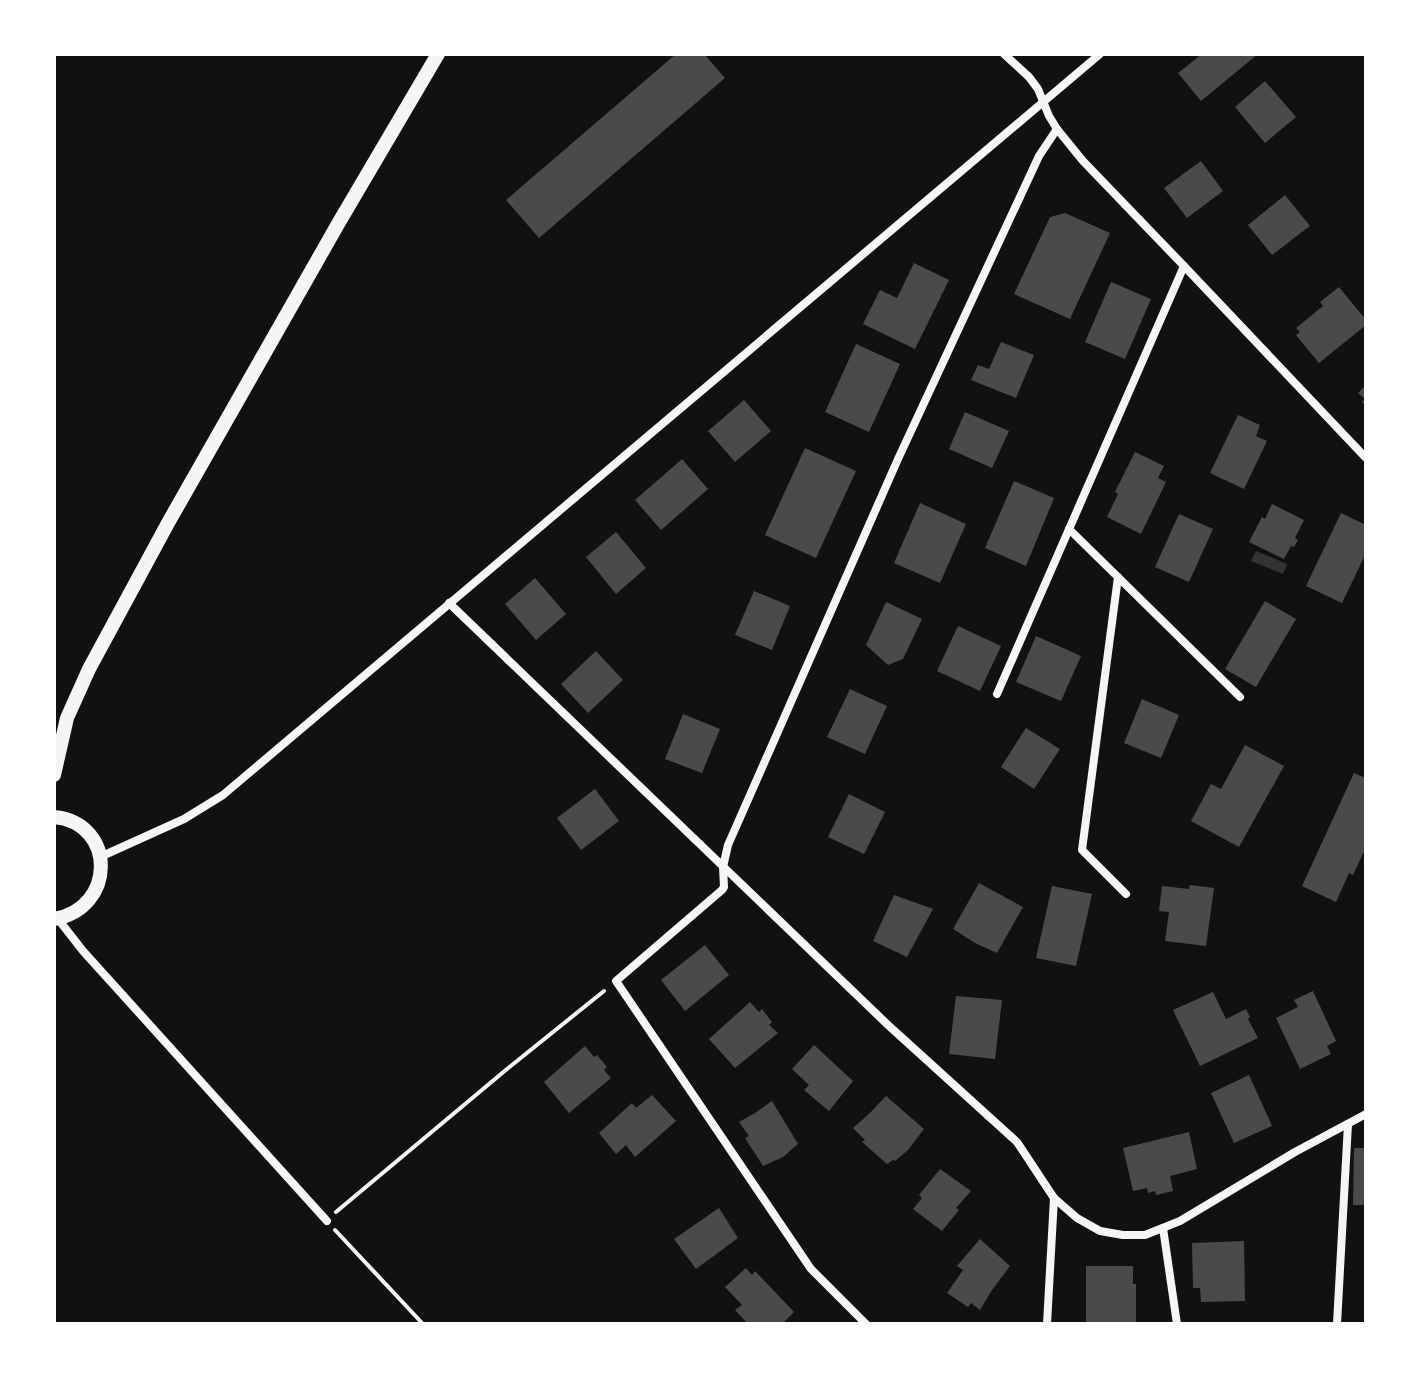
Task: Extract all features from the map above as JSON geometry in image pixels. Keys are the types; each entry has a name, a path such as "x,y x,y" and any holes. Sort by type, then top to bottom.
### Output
{"street":[{"path":"54,775 67,718 89,669 268,346 438,54"},
{"path":"1004,54 1038,89 1057,129 1083,161 1366,458"},
{"path":"100,857 184,819 223,795 1100,54"},
{"path":"866,1324 811,1269 616,981 724,887 723,867 728,845 898,459 1039,156 1057,129"},
{"path":"997,694 1184,266"},
{"path":"1069,529 1240,697"},
{"path":"1118,577 1082,850 1126,894"},
{"path":"449,603 888,1025 1017,1142 1054,1198 1077,1218 1100,1231 1145,1235 1180,1221 1295,1152 1366,1114"},
{"path":"54,817 76,823 87,832 96,843 101,874 97,890 87,904 74,914 56,919 327,1221"},
{"path":"1337,1324 1348,1124"},
{"path":"1047,1324 1054,1198"},
{"path":"1163,1228 1177,1324"}],"path":[{"path":"423,1324 327,1221 616,981"}],"shaded area":[{"path":"1256,551 1287,564 1283,574 1251,561"}],"building":[{"path":"676,54 704,54 725,78 539,238 506,200"},
{"path":"1202,54 1258,54 1201,101 1178,73"},
{"path":"1265,81 1296,117 1265,143 1235,107"},
{"path":"1201,161 1223,191 1187,218 1164,188"},
{"path":"1285,195 1310,226 1272,255 1248,225"},
{"path":"1065,213 1110,233 1070,319 1014,294 1050,217"},
{"path":"914,263 949,280 915,349 863,324 880,290 897,298"},
{"path":"1111,282 1151,299 1125,359 1085,342"},
{"path":"1339,287 1366,320 1366,325 1319,363 1296,335 1300,332 1296,328 1323,306 1320,302"},
{"path":"1001,342 1034,355 1016,398 971,380 978,365 989,369"},
{"path":"856,344 900,364 869,432 825,412"},
{"path":"1366,385 1366,406 1362,402 1365,399 1358,393"},
{"path":"744,400 771,431 735,462 708,431"},
{"path":"965,412 1009,431 992,468 949,449"},
{"path":"1238,415 1260,425 1256,436 1267,441 1244,489 1210,473"},
{"path":"805,448 856,471 816,558 765,535"},
{"path":"1135,452 1164,466 1158,478 1166,482 1141,534 1107,517 1118,494 1115,492"},
{"path":"682,459 708,489 661,530 635,500"},
{"path":"1014,481 1054,498 1026,566 985,548"},
{"path":"920,503 966,524 940,583 894,563"},
{"path":"1272,504 1304,520 1295,538 1298,540 1284,559 1249,542"},
{"path":"1341,513 1366,525 1366,553 1342,603 1306,586"},
{"path":"1179,514 1213,529 1189,582 1155,567"},
{"path":"616,532 646,568 616,594 586,557"},
{"path":"535,578 566,614 536,640 505,604"},
{"path":"754,591 790,606 772,650 735,635"},
{"path":"1265,601 1296,619 1256,687 1225,669"},
{"path":"886,602 922,619 903,659 888,665 866,645"},
{"path":"958,626 1001,646 980,691 937,671"},
{"path":"1036,636 1081,656 1061,701 1016,682"},
{"path":"596,651 623,680 588,713 561,684"},
{"path":"850,689 887,706 865,754 827,737"},
{"path":"1142,699 1179,715 1161,758 1124,743"},
{"path":"683,714 720,729 702,773 665,759"},
{"path":"1026,728 1060,749 1034,789 1001,767"},
{"path":"1245,745 1284,766 1239,847 1191,821 1211,784 1221,789"},
{"path":"1354,773 1366,778 1366,847 1353,875 1349,873 1336,902 1302,886"},
{"path":"595,789 619,821 581,850 557,818"},
{"path":"849,794 885,812 864,854 828,837"},
{"path":"979,883 1023,907 997,953 953,929"},
{"path":"1190,885 1214,888 1206,946 1165,941 1169,912 1159,911 1162,886 1189,889"},
{"path":"1052,886 1092,894 1076,966 1036,958"},
{"path":"894,895 933,909 907,957 873,941"},
{"path":"705,945 729,975 685,1011 661,980"},
{"path":"1313,991 1336,1041 1327,1046 1331,1054 1300,1069 1276,1018 1298,1007 1294,1000"},
{"path":"1213,992 1226,1019 1246,1009 1258,1038 1200,1066 1173,1010"},
{"path":"956,996 1002,1000 995,1059 949,1054"},
{"path":"750,1002 759,1012 762,1009 772,1022 769,1025 778,1033 735,1068 709,1039"},
{"path":"814,1045 853,1081 829,1111 804,1090 809,1085 792,1069"},
{"path":"585,1046 607,1067 604,1070 611,1078 569,1113 544,1082"},
{"path":"1249,1075 1272,1126 1234,1143 1211,1093"},
{"path":"652,1095 676,1121 635,1157 626,1145 616,1154 599,1133 632,1103 636,1108"},
{"path":"886,1096 924,1129 908,1150 887,1164 862,1142 865,1140 853,1128"},
{"path":"772,1101 798,1144 783,1157 763,1166 739,1122"},
{"path":"1189,1132 1197,1169 1170,1176 1173,1191 1156,1195 1155,1191 1148,1193 1147,1188 1133,1191 1123,1148"},
{"path":"1354,1148 1366,1148 1366,1205 1353,1205"},
{"path":"940,1169 971,1191 942,1231 913,1209 922,1198 919,1195"},
{"path":"719,1208 738,1238 696,1269 674,1239"},
{"path":"980,1239 1010,1266 980,1310 971,1303 968,1307 947,1293 963,1270 957,1266"},
{"path":"1244,1241 1245,1301 1201,1302 1200,1288 1193,1288 1192,1243"},
{"path":"1086,1266 1133,1266 1136,1324 1086,1324"},
{"path":"746,1268 752,1275 755,1271 794,1312 782,1324 748,1324 735,1310 742,1305 725,1287"}]}
